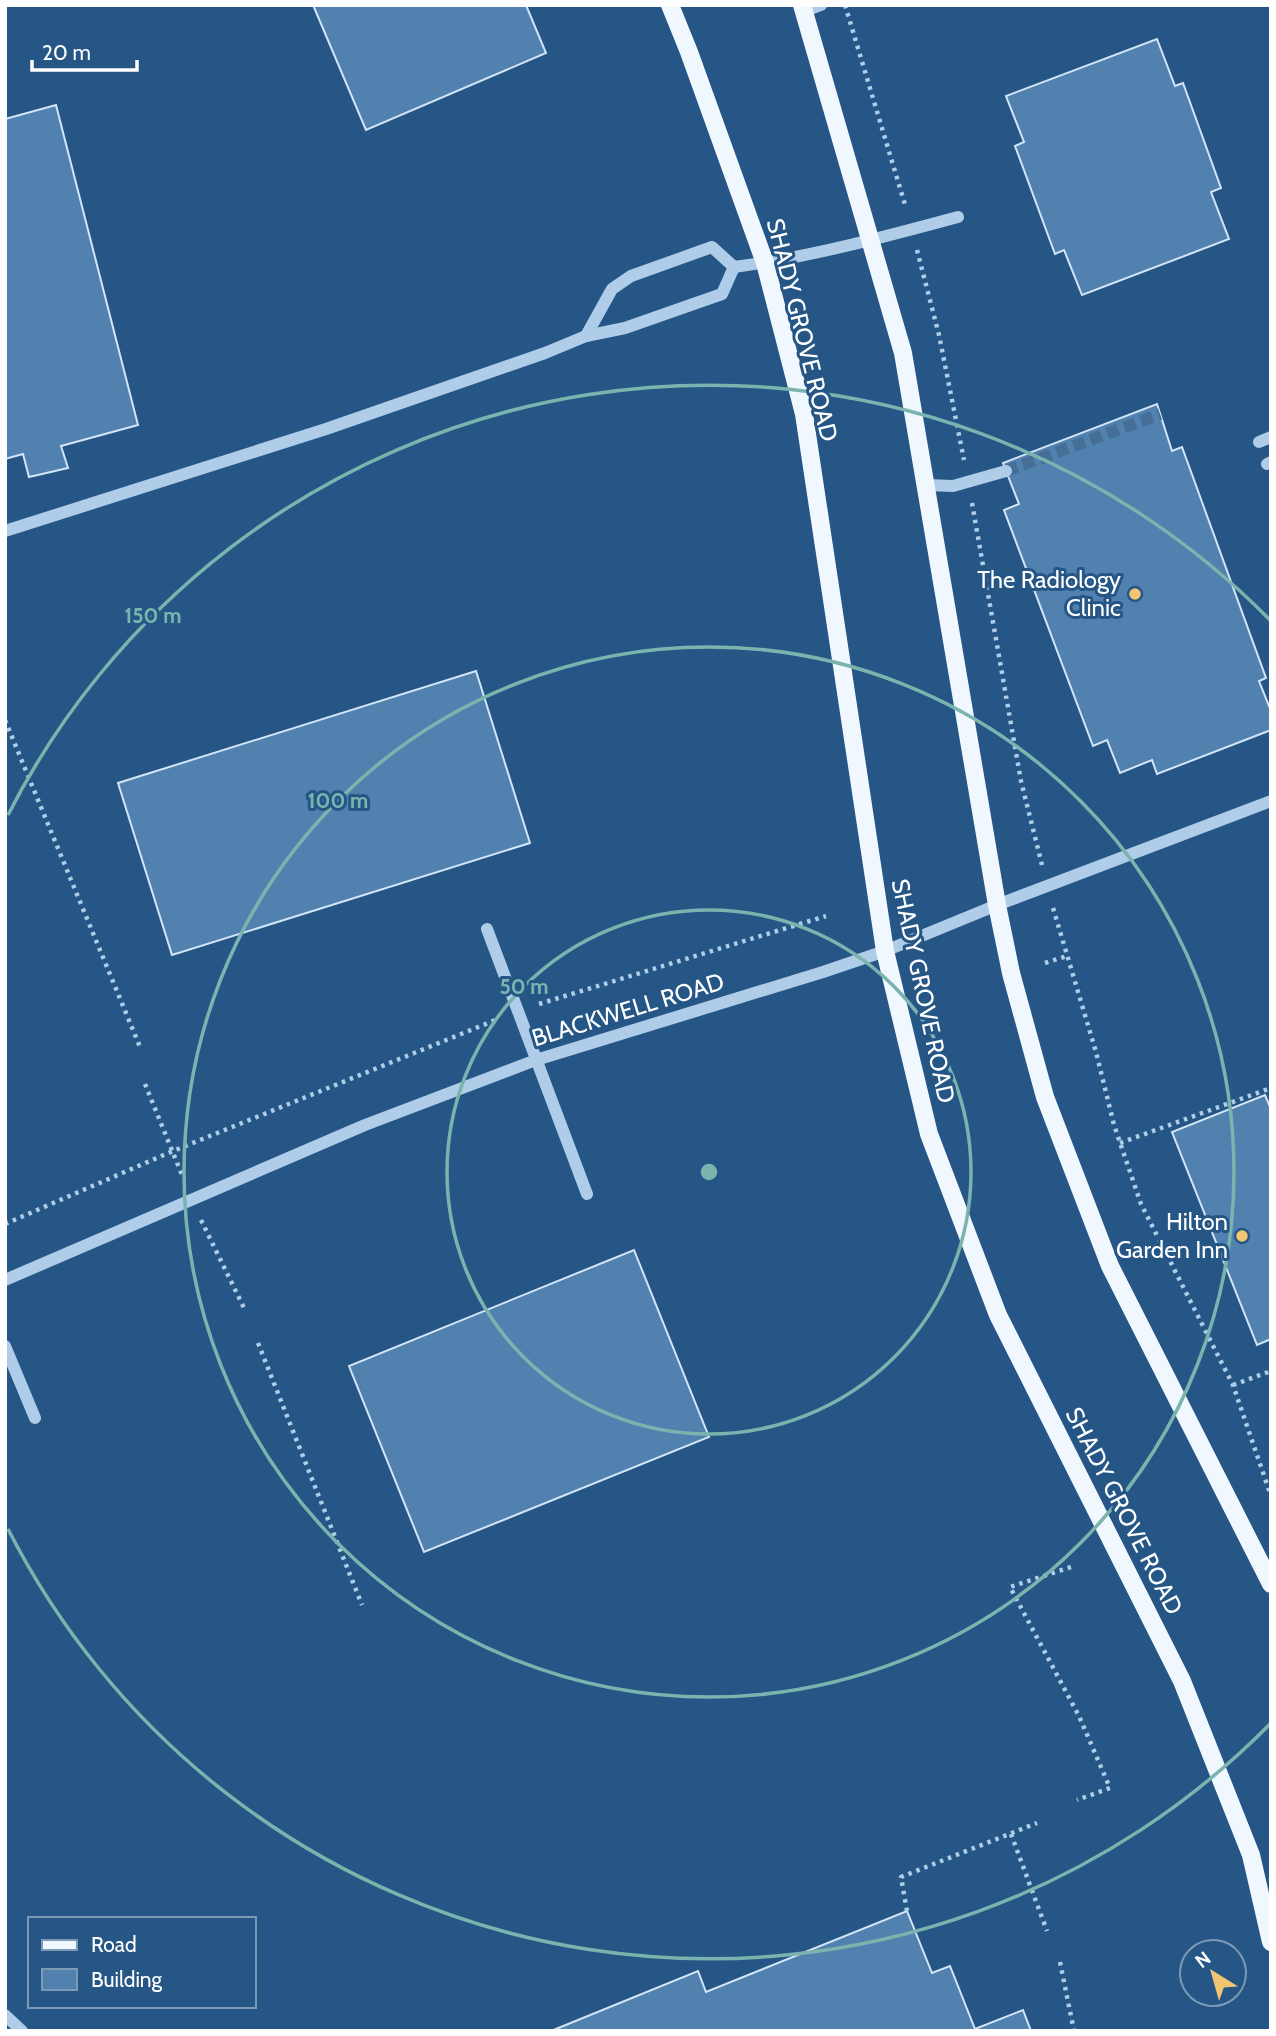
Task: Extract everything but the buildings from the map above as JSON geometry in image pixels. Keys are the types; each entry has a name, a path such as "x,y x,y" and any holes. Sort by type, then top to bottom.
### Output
{"main road":[{"name":"SHADY GROVE ROAD","path":"670,5 765,263 804,414 885,951 929,1134 998,1315 1182,1681 1251,1855 1271,1942"},
{"path":"810,7 870,241 903,353 997,905 1011,973 1045,1097 1110,1266 1271,1584"}],"street":[{"path":"586,336 612,289 631,276 712,247 734,267 870,241 958,217"},
{"path":"5,531 326,429 545,353 586,336 625,328 722,295 734,267"},
{"path":"926,485 953,486 1006,471"},
{"name":"BLACKWELL ROAD","path":"5,1280 365,1125 536,1060 885,951 1271,800"},
{"path":"487,929 587,1194"},
{"path":"5,1346 35,1418"},
{"path":"5,2015 22,2031"}],"path":[{"path":"845,5 912,229 939,335 1021,781 1047,886 1120,1143 1141,1204 1233,1385 1271,1496"},
{"path":"5,720 140,1047"},
{"path":"5,1224 173,1151 518,1010 826,916"},
{"path":"1045,963 1068,956"},
{"path":"145,1084 182,1175"},
{"path":"1120,1143 1271,1088"},
{"path":"201,1220 245,1310"},
{"path":"258,1343 362,1605"},
{"path":"1233,1385 1271,1371"},
{"path":"1071,1567 1010,1587 1079,1716 1110,1788 1077,1800"},
{"path":"907,1911 901,1877 1037,1823"},
{"path":"1011,1834 1047,1931"},
{"path":"1060,1962 1074,2031"}],"tunnel":[{"path":"1006,471 1160,414"}],"place":[{"name":"The Radiology Clinic","path":"1135,594"},
{"name":"Hilton Garden Inn","path":"1242,1236"}]}
